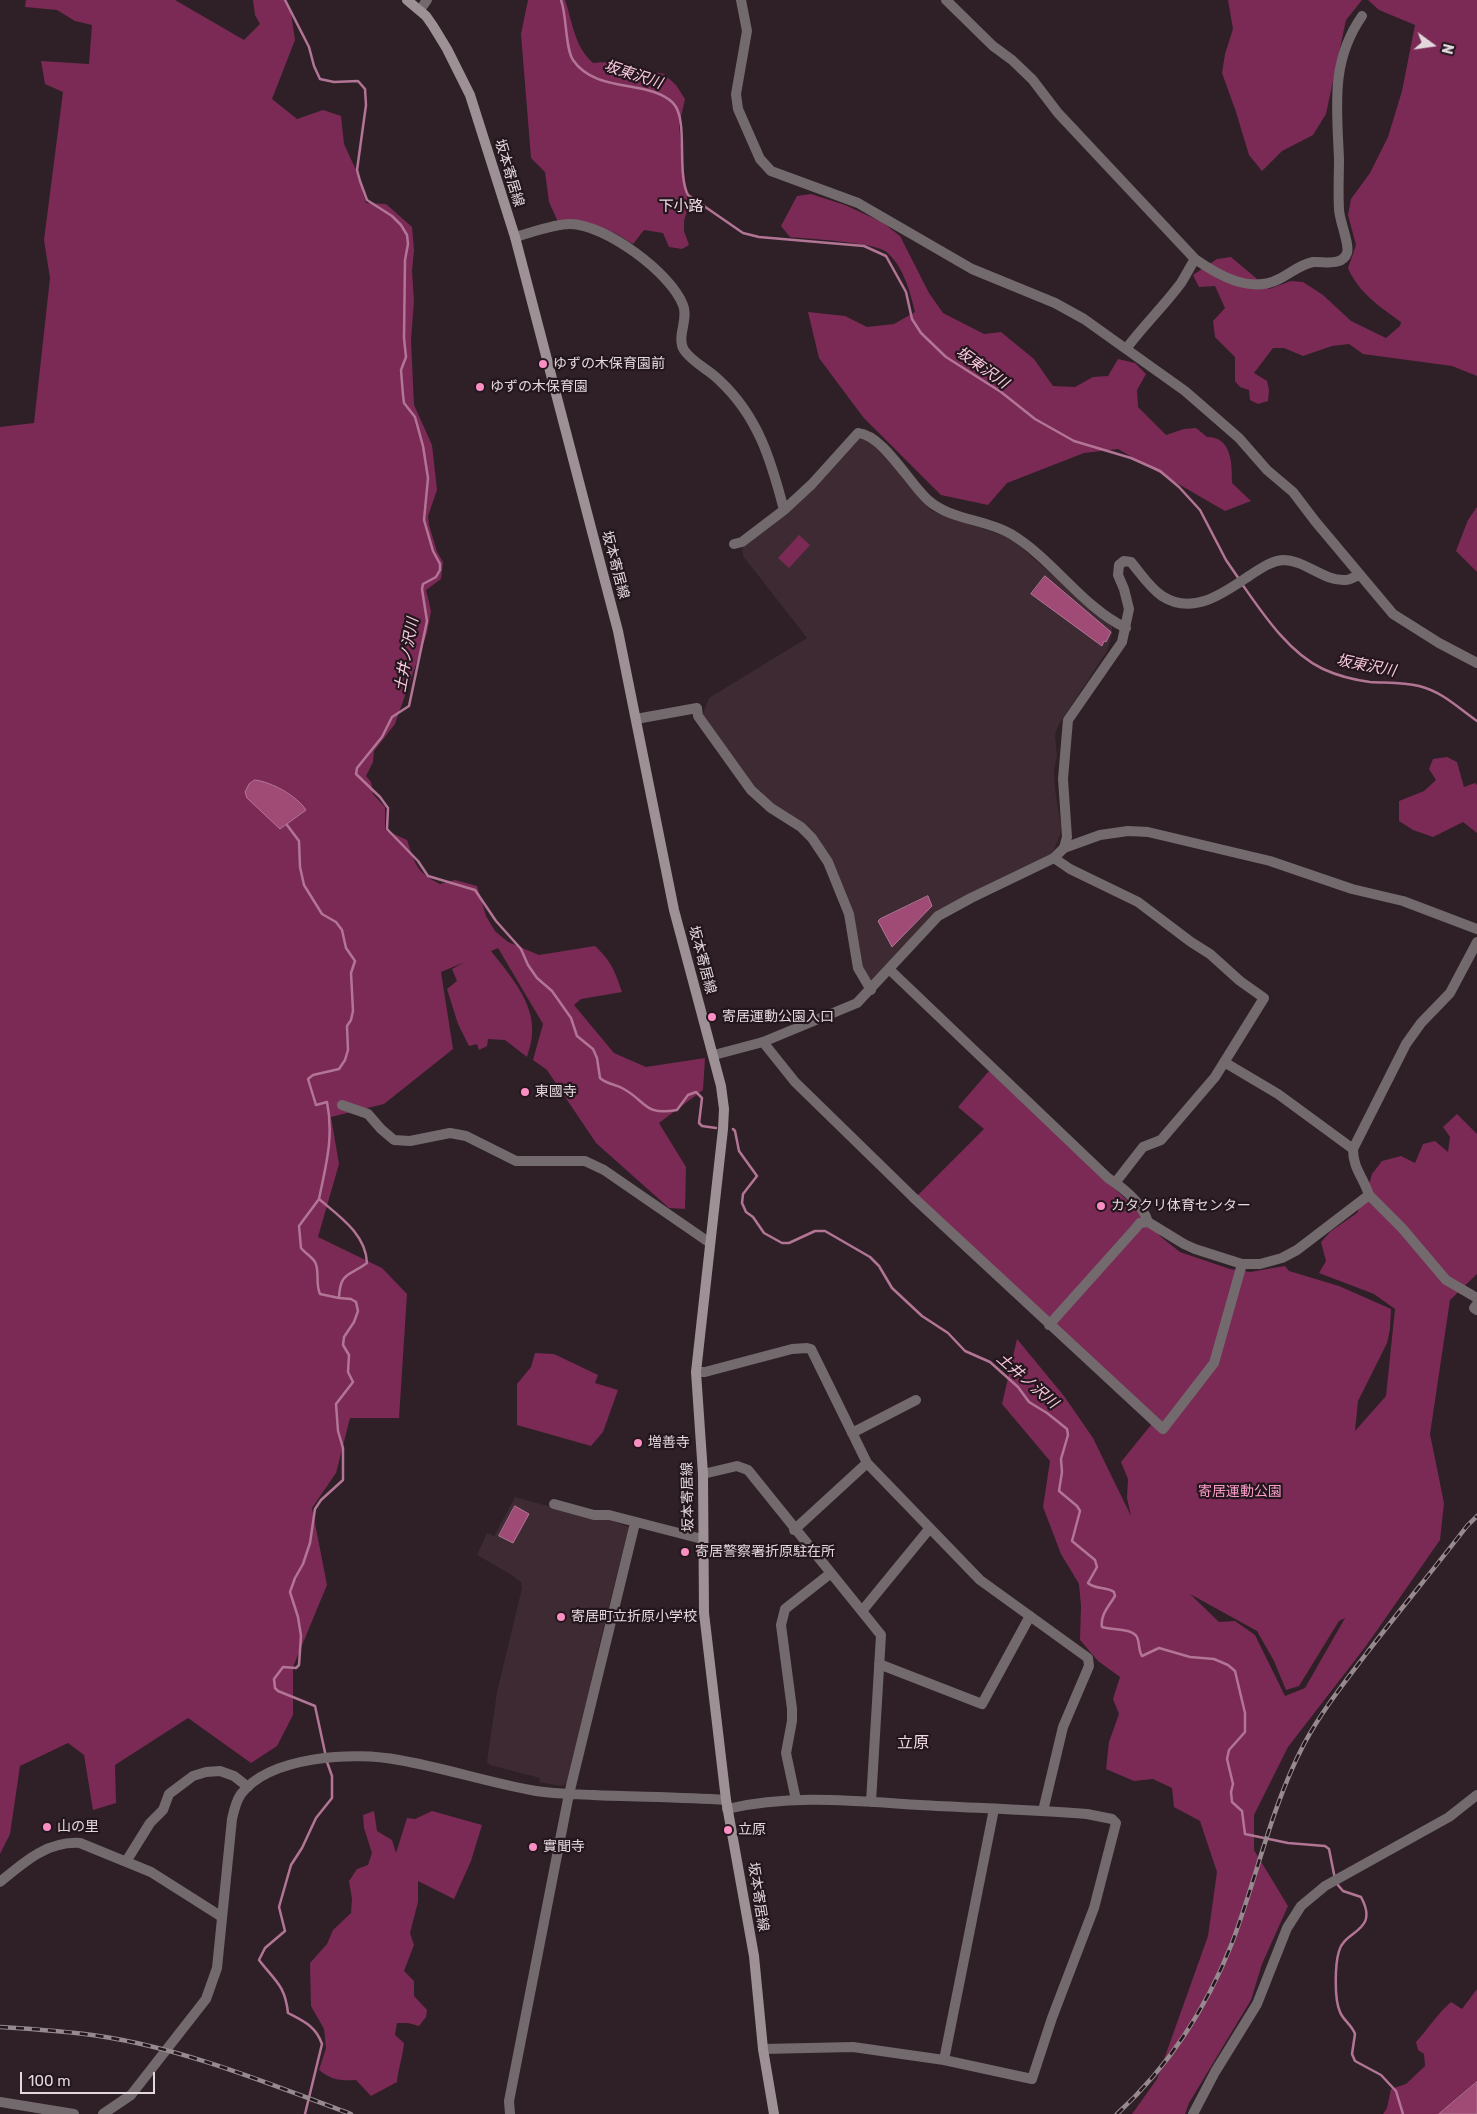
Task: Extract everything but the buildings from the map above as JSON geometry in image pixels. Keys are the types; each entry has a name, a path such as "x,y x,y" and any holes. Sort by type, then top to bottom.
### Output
{"main road":[{"name":"坂本寄居線","path":"407,0 426,16 444,44 470,95 514,237 616,622 674,910 722,1086 724,1109 696,1372 703,1474 704,1613 726,1805 754,1956 764,2049 774,2114"}],"street":[{"path":"420,10 427,0"},
{"path":"741,0 747,31 736,94 738,109 757,152 771,171 867,208 972,269 1077,315 1126,349 1185,391 1239,438 1268,470 1293,492 1393,614 1477,662"},
{"path":"946,0 993,46 1012,60 1032,79 1058,113 1195,259 1217,274 1237,282 1248,283 1265,283 1278,280 1300,265 1343,260 1347,253 1347,244 1338,210 1338,75 1348,38 1362,16"},
{"path":"514,237 570,224 593,228 641,256 657,270 683,305 685,313 682,332 683,348 696,363 719,380 744,409 761,436 770,459 784,510"},
{"path":"1126,349 1139,331 1182,282 1195,259"},
{"path":"734,544 742,542 784,510 812,484 858,433 867,434 893,459 927,500 941,510 998,527 1012,535 1028,546 1101,612 1126,628"},
{"path":"1064,848 1066,837 1063,779 1068,720 1122,642 1129,609 1118,575 1119,565 1124,561 1131,562 1150,586 1163,596 1176,602 1192,603 1218,597 1270,562 1284,560 1297,562 1337,579 1347,580 1359,574"},
{"path":"636,719 697,708 698,716 751,790 771,808 801,826 812,838 828,862 839,887 849,914 858,968 872,990"},
{"path":"714,1056 763,1042 858,1003 872,990 938,916 970,898 1054,858 1064,848 1100,835 1128,831 1148,832 1270,861 1352,888 1403,901 1477,929"},
{"path":"1054,858 1070,870 1138,902 1210,954 1240,981 1264,998 1215,1077 1161,1140 1143,1146 1115,1183"},
{"path":"1477,942 1450,993 1422,1023 1406,1044 1353,1149 1353,1164 1365,1182 1369,1195 1446,1280 1477,1298"},
{"path":"890,970 1108,1178 1134,1199 1145,1213 1148,1222"},
{"path":"763,1042 795,1082 914,1198 1163,1429 1214,1363 1242,1264"},
{"path":"1224,1062 1278,1094 1353,1149"},
{"path":"342,1105 368,1114 394,1140 410,1142 450,1133 466,1136 516,1161 584,1161 604,1170 710,1243"},
{"path":"1049,1325 1140,1223 1148,1222 1184,1244 1242,1264 1260,1264 1282,1258 1297,1250 1369,1195"},
{"path":"1477,1304 1474,1308 1477,1310"},
{"path":"696,1372 705,1372 792,1349 811,1349 867,1463 980,1580 1088,1658 1089,1666 1063,1727 1043,1811"},
{"path":"852,1433 916,1400"},
{"path":"794,1530 867,1463"},
{"path":"703,1474 737,1466 748,1470 794,1530 881,1635 871,1802"},
{"path":"554,1504 594,1515 609,1515 702,1539"},
{"path":"510,2114 509,2101 570,1794 635,1523"},
{"path":"862,1611 930,1528"},
{"path":"796,1800 786,1753 792,1721 792,1710 781,1625 785,1610 831,1573"},
{"path":"879,1664 982,1704 1030,1616"},
{"path":"104,2114 131,2095 206,1999 217,1968 232,1818 240,1796 248,1786 272,1772 298,1762 316,1758 398,1759 534,1790 570,1794 726,1805 796,1800 1043,1811 1095,1816 1112,1819 1116,1823 1094,1908 1052,2018 1032,2079 944,2060 853,2047 764,2049"},
{"path":"127,1860 150,1823 163,1810 169,1794 193,1776 206,1772 220,1772 234,1776 248,1786"},
{"path":"1193,2114 1215,2072 1258,2004 1280,1944 1293,1916 1307,1900 1325,1886 1443,1821 1477,1795"},
{"path":"944,2060 994,1809"},
{"path":"0,1882 32,1855 70,1842 80,1843 127,1860 172,1884 222,1917"},
{"path":"0,2102 74,2114"}],"shaded area":[{"path":"865,438 889,460 907,484 932,511 1010,538 1112,626 1112,634 1107,651 1058,726 1055,736 1057,756 1054,770 1055,789 1061,826 1060,835 1052,855 937,911 872,980 868,978 862,966 828,855 757,791 702,716 709,698 807,638 743,556 742,548 802,499 857,439"},
{"path":"1045,576 1111,632 1102,646 1031,594"},
{"path":"255,780 284,790 306,810 280,829 247,798 245,792 249,784"},
{"path":"928,896 932,906 892,947 878,921"},
{"name":"寄居町立折原小学校","path":"515,1497 592,1518 606,1519 629,1527 599,1646 569,1784 560,1786 539,1782 540,1778 490,1765 487,1762 497,1692 522,1588 521,1582 477,1555 487,1533 494,1536"},
{"path":"515,1506 529,1514 513,1543 499,1536"},
{"path":"1477,2082 1477,2114 1439,2114"}],"green space":[{"path":"26,0 175,0 244,40 260,24 255,15 253,0 284,0 291,13 295,40 272,99 297,119 323,110 341,116 344,144 356,170 366,203 386,204 412,227 414,301 411,340 414,405 432,445 437,490 428,516 437,552 443,562 441,579 426,590 431,611 427,633 395,724 374,751 373,762 366,776 371,782 373,794 385,807 385,830 407,840 412,855 421,871 432,880 440,884 455,880 477,886 486,916 495,931 508,942 539,955 595,946 612,967 622,992 581,999 574,1005 614,1053 646,1067 705,1058 703,1090 659,1123 686,1167 685,1209 669,1208 596,1143 547,1070 533,1060 543,1024 498,948 491,951 525,1000 532,1022 532,1037 527,1057 505,1040 488,1039 487,1046 479,1050 477,1044 469,1046 458,1024 447,989 457,981 452,969 465,962 441,972 453,1049 384,1104 331,1117 339,1164 318,1237 382,1268 407,1294 399,1418 350,1418 336,1473 312,1508 327,1585 293,1667 293,1715 277,1746 251,1763 188,1718 115,1765 116,1803 93,1810 84,1755 68,1743 20,1766 10,1834 0,1854 0,427 34,423 50,278 44,240 63,92 45,84 41,61 89,64 92,25 75,21 57,10 25,7"},
{"path":"528,0 565,0 578,42 593,63 607,62 664,74 676,85 685,99 679,126 688,207 684,221 684,231 689,245 682,249 669,247 663,233 644,230 633,244 606,229 558,222 549,202 545,172 531,158 521,34"},
{"path":"1228,0 1362,0 1346,20 1326,114 1313,135 1282,151 1262,171 1249,155 1222,73 1225,54 1233,29"},
{"path":"1368,0 1477,0 1477,376 1452,366 1363,354 1349,344 1332,346 1303,356 1284,348 1273,348 1254,373 1267,381 1269,390 1268,401 1258,404 1250,400 1249,390 1240,387 1235,381 1235,357 1215,337 1213,321 1225,308 1215,286 1199,287 1193,275 1217,259 1231,257 1269,289 1291,281 1303,282 1323,295 1351,321 1386,338 1400,326 1401,322 1364,292 1352,277 1348,268 1356,245 1348,215 1351,199 1370,173 1388,137 1402,91 1415,25 1379,10"},
{"path":"811,194 845,205 882,222 900,236 929,293 943,313 984,334 1001,332 1034,359 1053,386 1075,387 1093,377 1108,376 1118,359 1135,363 1146,374 1137,390 1138,407 1166,435 1184,429 1196,428 1207,437 1215,438 1221,442 1226,447 1231,460 1232,483 1251,501 1225,511 1118,449 1084,453 1007,483 988,505 941,495 863,417 819,358 808,312 845,316 867,327 894,324 915,312 901,271 897,263 885,251 854,243 790,237 781,226 797,196"},
{"path":"1477,507 1477,572 1456,551 1468,520"},
{"path":"799,535 810,545 789,568 778,558"},
{"path":"1447,757 1457,762 1464,787 1475,783 1477,785 1477,833 1463,822 1433,837 1413,830 1399,821 1399,801 1424,791 1436,780 1429,769 1433,759"},
{"name":"寄居運動公園","path":"989,1071 1131,1204 1161,1237 1180,1252 1230,1269 1250,1272 1285,1266 1289,1271 1339,1286 1391,1309 1387,1343 1358,1401 1355,1431 1386,1396 1395,1309 1374,1294 1319,1273 1326,1261 1321,1242 1331,1231 1357,1213 1372,1174 1382,1161 1401,1156 1415,1163 1423,1144 1435,1141 1448,1152 1450,1137 1443,1127 1457,1114 1477,1134 1477,1274 1450,1300 1430,1434 1444,1503 1440,1540 1366,1646 1288,1747 1254,1815 1254,1850 1288,1906 1262,1964 1251,2000 1189,2103 1185,2114 1132,2114 1157,2079 1208,1936 1217,1872 1200,1821 1174,1807 1172,1788 1153,1779 1134,1781 1106,1769 1109,1742 1119,1714 1113,1699 1120,1677 1098,1661 1080,1640 1081,1606 1079,1584 1061,1554 1043,1507 1050,1461 1002,1404 1017,1339 1064,1396 1093,1438 1131,1516 1127,1498 1128,1479 1121,1462 1155,1420 917,1196 984,1129 958,1107","holes":["1190,1594 1257,1631 1274,1661 1286,1690 1299,1686 1339,1621 1345,1618 1305,1688 1285,1696 1255,1635 1235,1621 1219,1622"]},
{"path":"535,1353 554,1354 598,1375 595,1383 618,1390 603,1432 591,1446 517,1425 517,1384 531,1367"},
{"path":"374,1811 377,1831 392,1840 396,1853 407,1818 415,1819 432,1811 482,1825 471,1861 454,1899 418,1881 418,1902 410,1933 414,1945 404,1971 414,1981 414,1996 427,2010 426,2017 419,2026 397,2023 395,2035 404,2043 397,2082 371,2096 356,2080 336,2079 319,2070 326,2048 324,2029 311,2006 310,1963 327,1944 333,1930 351,1913 352,1899 349,1881 357,1869 368,1865 372,1853 364,1828 363,1815"},
{"path":"1477,1989 1477,2082 1439,2114 1383,2114 1387,2108 1391,2089 1406,2084 1425,2066 1424,2054 1418,2050 1416,2042 1441,2011 1451,2002 1462,2009"}],"waterway":[{"name":"土井ノ沢川","path":"285,0 309,47 320,79 334,82 358,81 365,89 366,105 357,170 360,181 367,200 392,216 407,235 404,338 406,357 401,370 403,395 404,403 415,417 423,446 428,478 424,520 433,551 440,564 440,570 436,577 423,584 422,589 427,621 409,706 392,717 382,737 357,768 356,774 380,797 388,808 387,829 418,861 428,876 475,890 496,921 521,949 528,965 537,978 552,991 571,1018 577,1036 593,1049 597,1058 600,1078 605,1082 622,1088 646,1106 658,1111 677,1110 688,1095 696,1092 702,1098 699,1123 702,1126 716,1128"},
{"name":"坂東沢川","path":"561,0 570,55 583,71 595,78 608,82 650,91 663,96 673,103 678,111 682,133 683,173 688,195 743,233 759,237 864,246 886,256 906,292 912,319 921,333 946,357 1001,392 1035,419 1074,441 1131,458 1160,471 1179,487 1200,510 1226,560 1239,579"},
{"name":"坂東沢川","path":"1242,584 1288,643 1311,662 1323,669 1352,679 1407,684 1428,689 1443,696 1477,721"},
{"path":"287,825 299,841 300,867 304,885 322,914 336,922 342,930 346,948 355,961 351,973 353,1011 347,1026 348,1050 345,1060 339,1069 313,1075 308,1079 316,1105 327,1102 329,1115 328,1151 319,1199 343,1219 357,1234 362,1243 367,1263 344,1278 341,1283 339,1298 351,1299 356,1302 358,1311 354,1322 344,1337 343,1345 349,1355 348,1372 353,1382 336,1404 338,1431 343,1448 343,1480 321,1500 315,1509 310,1543 290,1592 298,1617 301,1636 299,1665 296,1668 283,1667 274,1679 275,1688 278,1691 315,1706 326,1757"},
{"name":"土井ノ沢川","path":"733,1129 739,1151 757,1176 743,1194 742,1203 746,1212 753,1217 764,1233 782,1243 789,1243 815,1231 825,1231 870,1257 879,1266 892,1288 922,1316 948,1333 965,1351 990,1362 1018,1387 1029,1402 1067,1429 1068,1435 1061,1459 1062,1472 1059,1491 1077,1506 1080,1511 1072,1541 1095,1560 1097,1567 1088,1583 1094,1587 1114,1592 1115,1596 1104,1615 1102,1627 1134,1634 1138,1639 1142,1656 1159,1648 1190,1657 1214,1659 1228,1665 1235,1671 1245,1713 1245,1732 1229,1750 1227,1759 1233,1784 1231,1792 1232,1802 1242,1811 1245,1834 1288,1843 1325,1846 1329,1849 1335,1879"},
{"path":"319,1199 299,1226 301,1248 315,1262 320,1294 339,1298"},
{"path":"305,2114 322,2044 313,2028 288,2013 282,1989 259,1960 265,1948 285,1931 279,1907 291,1865 302,1848 316,1818 332,1798 332,1776 327,1762"},
{"name":"土井ノ沢川","path":"1337,1884 1343,1891 1361,1897 1366,1909 1364,1924 1342,1944 1339,1951 1336,1982 1338,2006 1341,2015 1355,2034 1352,2054 1355,2061 1381,2075 1396,2091 1403,2114"}],"railway":[{"path":"1117,2114 1136,2096 1169,2056 1211,1990 1241,1918 1282,1792 1311,1732 1333,1698 1366,1654 1467,1526 1477,1516"},
{"path":"0,2027 87,2034 164,2049 227,2069 351,2114"}],"place":[{"name":"ゆずの木保育園前","path":"543,364"},
{"name":"ゆずの木保育園","path":"480,387"},
{"name":"寄居運動公園入口","path":"712,1017"},
{"name":"東國寺","path":"525,1092"},
{"name":"カタクリ体育センター","path":"1101,1206"},
{"name":"増善寺","path":"638,1443"},
{"name":"寄居警察署折原駐在所","path":"685,1552"},
{"name":"寄居町立折原小学校","path":"561,1617"},
{"name":"山の里","path":"47,1827"},
{"name":"立原","path":"728,1830"},
{"name":"實聞寺","path":"533,1847"}],"district":[{"name":"下小路","path":"681,207"},
{"name":"立原","path":"913,1743"}]}
